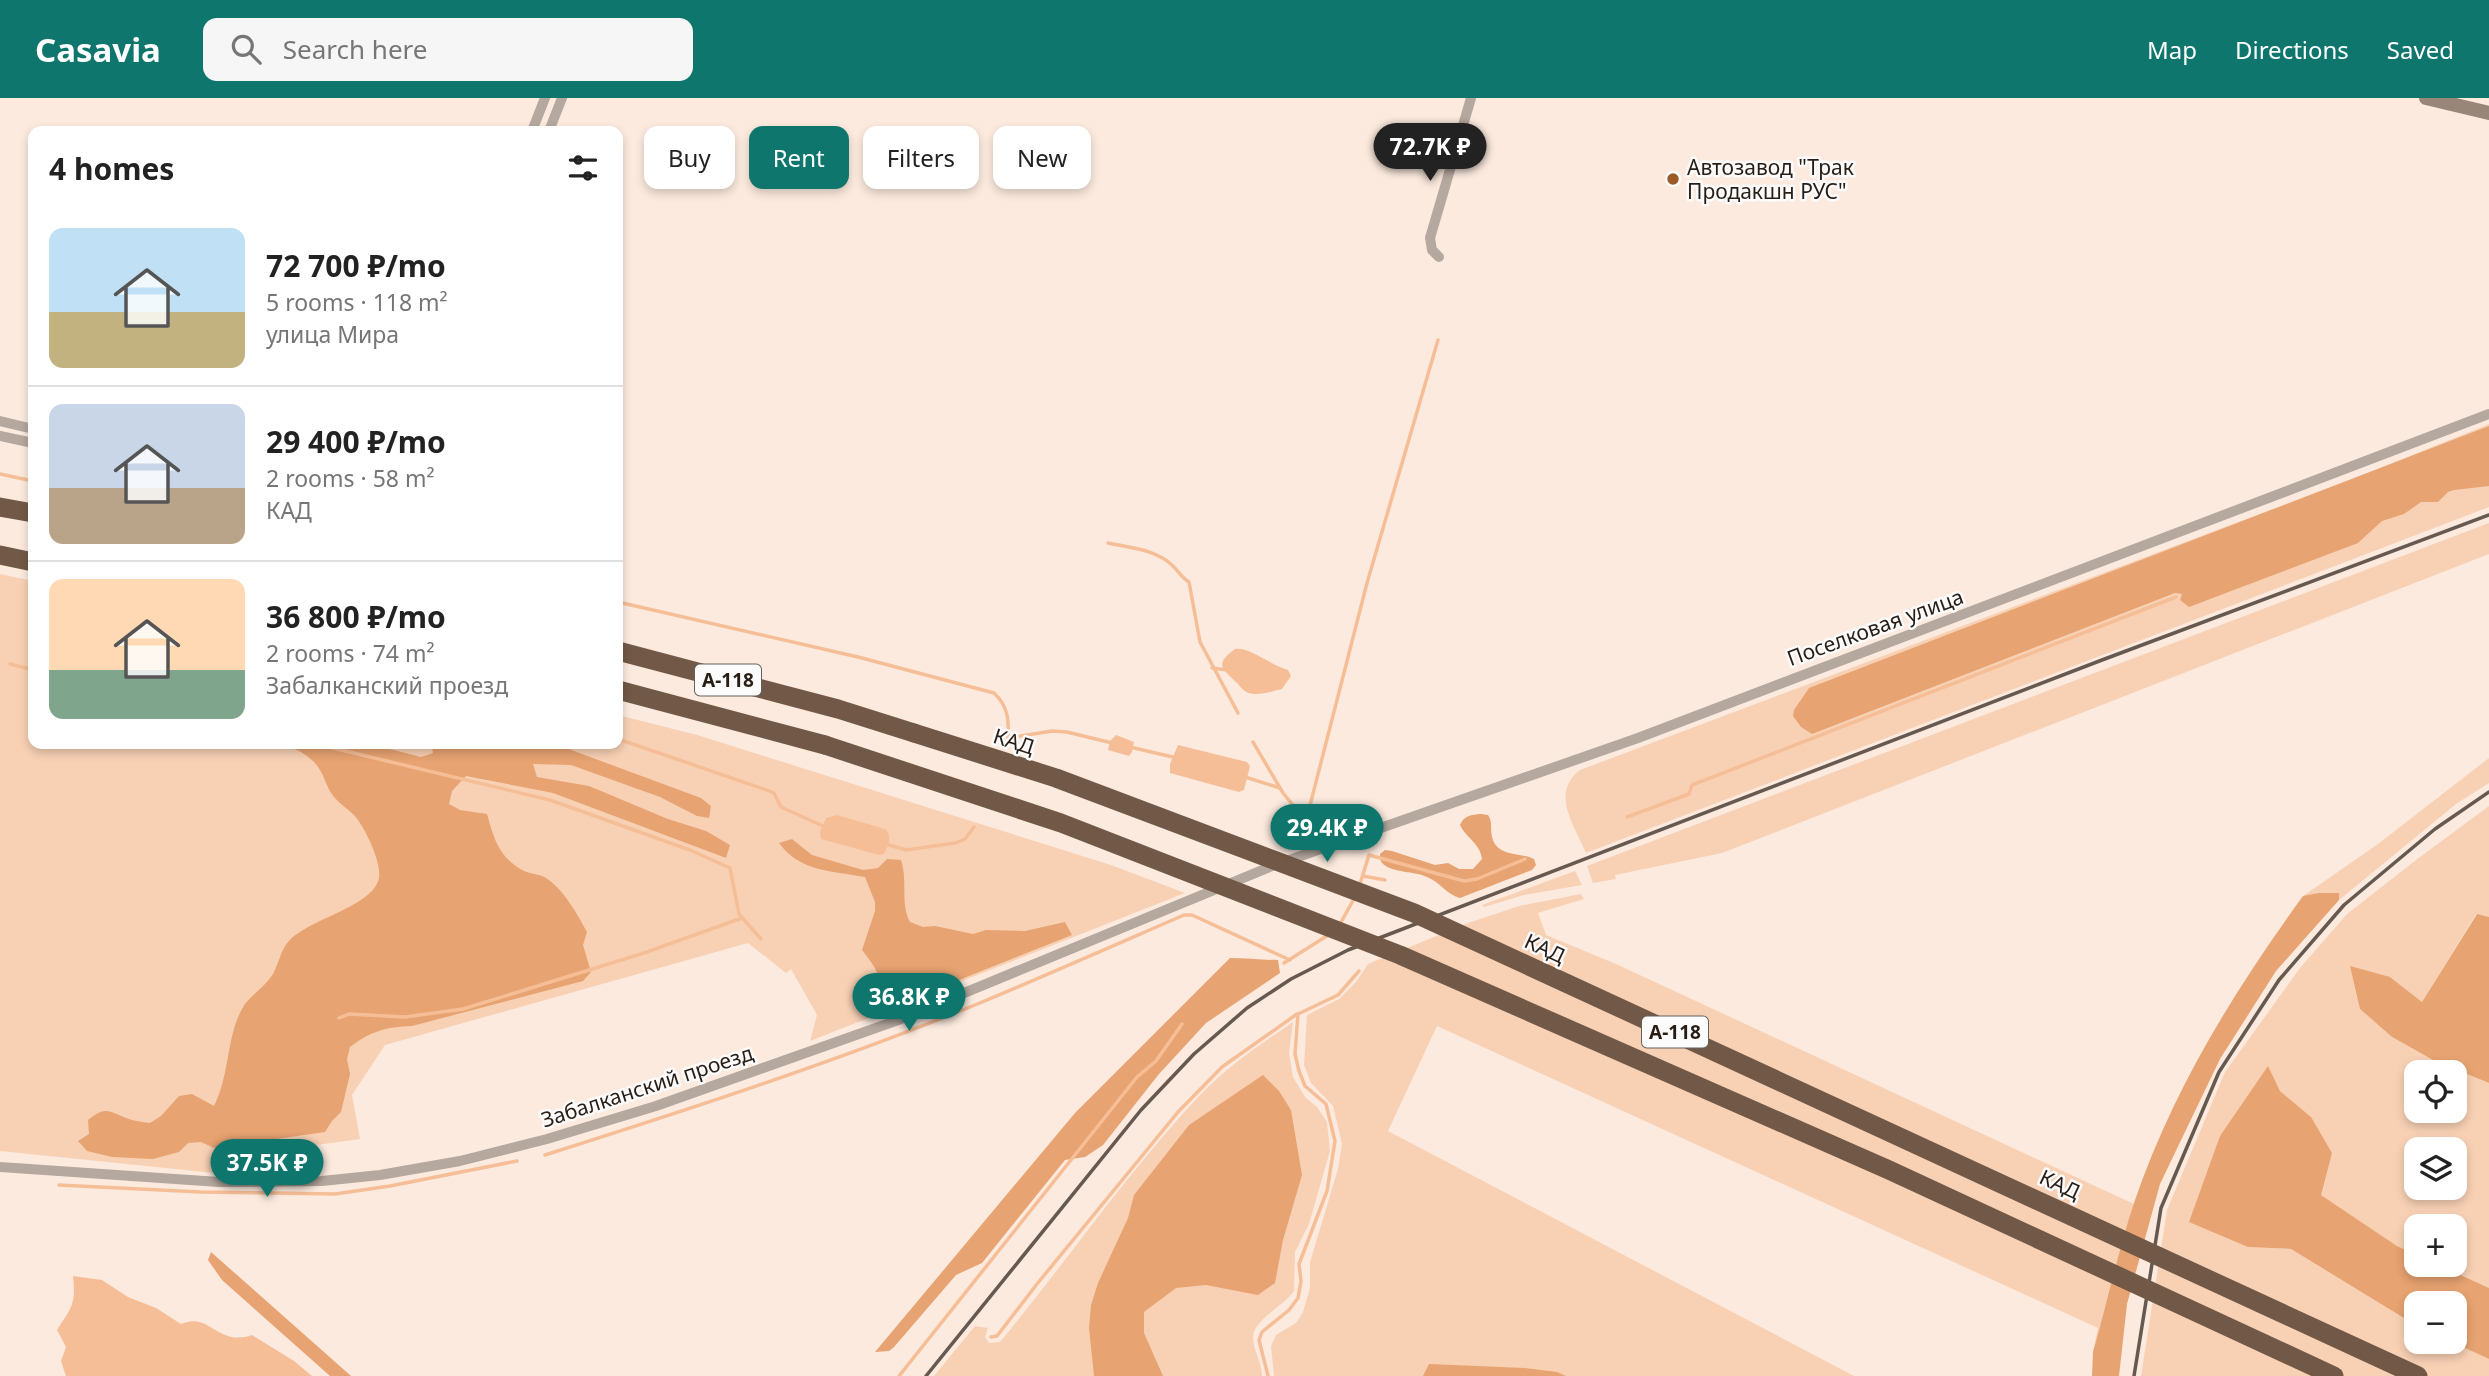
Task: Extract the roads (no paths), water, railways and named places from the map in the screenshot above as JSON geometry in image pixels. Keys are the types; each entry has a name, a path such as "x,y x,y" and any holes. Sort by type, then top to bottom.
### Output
{"highway":[{"path":"0,506 28,512"},
{"path":"0,555 28,561"},
{"name":"КАД","path":"623,652 838,709 1056,778 1414,913 2418,1376"},
{"name":"А-118","path":"623,691 825,745 1061,823 1400,955 1889,1170 2334,1376"}],"street":[{"path":"534,126 545,98"},
{"path":"551,126 562,98"},
{"path":"1439,257 1432,250 1430,239 1471,98"},
{"path":"2426,98 2489,113"},
{"name":"Поселковая улица","path":"1272,866 1638,738 2489,414"},
{"path":"0,421 28,428"},
{"path":"0,436 28,442"},
{"name":"Забалканский проезд","path":"0,1167 269,1183 380,1175 460,1161 547,1139 656,1106 901,1019 1272,866"}],"waterway":[{"path":"1253,742 1283,793 1306,821 1367,583 1438,340"},
{"path":"0,474 28,480"},
{"path":"1108,543 1159,556 1189,582 1200,642 1238,713"},
{"path":"1627,817 1689,794 1692,785 2176,597"},
{"path":"623,603 858,657 994,693 1007,714 1008,738 1052,731 1112,743"},
{"path":"10,664 28,669"},
{"path":"1212,668 1228,670"},
{"path":"623,741 774,793 781,807 825,827"},
{"path":"1130,747 1177,758"},
{"path":"337,749 550,800 690,850 730,868 739,914 761,939"},
{"path":"1245,777 1280,788"},
{"path":"1307,821 1318,834 1336,831 1353,817 1356,824"},
{"path":"886,844 906,850 955,843 965,839 974,827"},
{"path":"1359,887 1369,855 1464,881 1477,879 1525,859"},
{"path":"1363,876 1385,880"},
{"path":"1340,924 1355,897"},
{"path":"545,1155 869,1046 975,1005 1184,915 1192,915 1290,960"},
{"path":"339,1018 349,1014 405,1017 463,1009 644,953 742,918"},
{"path":"1284,963 1330,934"},
{"path":"1268,1376 1259,1340 1262,1332 1289,1310 1298,1298 1301,1281 1299,1264 1327,1191 1335,1141 1326,1104 1305,1086 1299,1071 1295,1054 1298,1014 1338,995 1359,971"},
{"path":"991,1337 997,1336 1178,1112 1222,1067 1297,1014"},
{"path":"899,1376 1137,1077 1156,1061 1182,1024"},
{"path":"59,1185 200,1192 335,1194 517,1161"}],"railway":[{"path":"926,1376 1141,1110 1194,1054 1247,1008 1291,979 1348,950 2102,660 2489,515"},
{"path":"2134,1376 2161,1208 2219,1072 2279,980 2344,905 2435,829 2489,792"}],"place":[{"name":"Автозавод \"Трак Продакшн РУС\"","path":"1673,179"}]}
